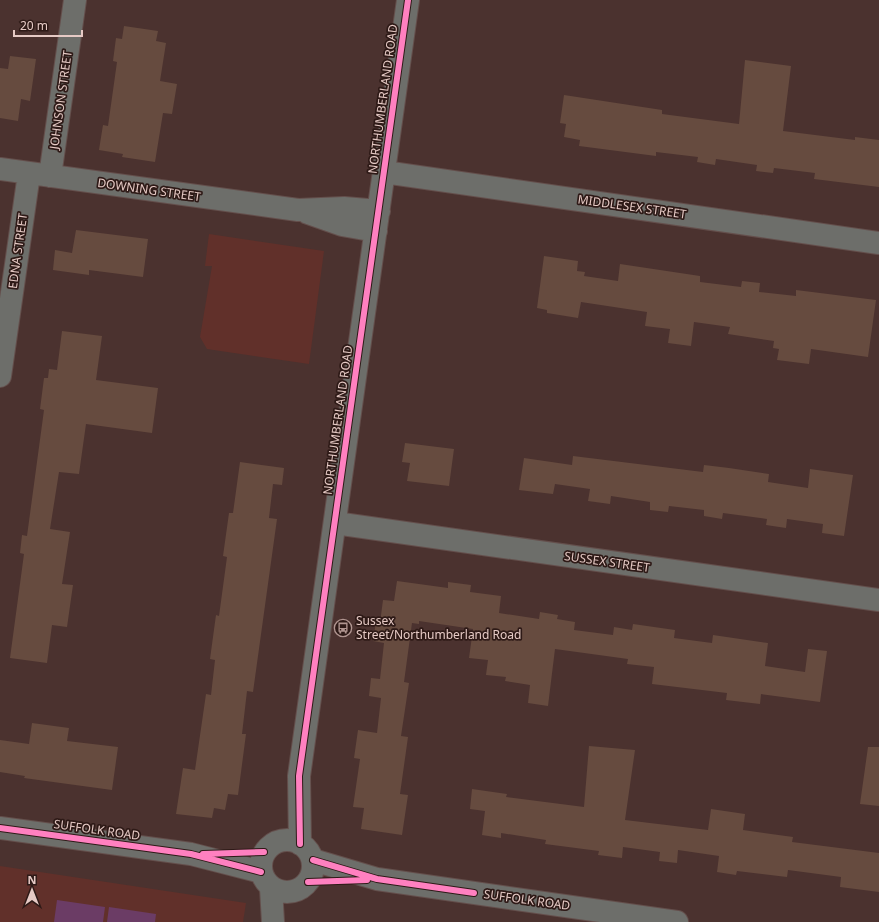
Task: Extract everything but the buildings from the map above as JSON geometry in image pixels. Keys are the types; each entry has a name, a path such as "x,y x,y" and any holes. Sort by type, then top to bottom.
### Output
{"street":[{"name":"JOHNSON STREET","path":"40,175 75,0"},
{"name":"NORTHUMBERLAND ROAD","path":"273,922 268,863 299,776 408,0"},
{"name":"DOWNING STREET","path":"0,170 298,210 342,225 378,221"},
{"name":"MIDDLESEX STREET","path":"384,172 879,242"},
{"name":"EDNA STREET","path":"0,376 40,175"},
{"name":"SUSSEX STREET","path":"335,524 879,600"},
{"name":"NORTHUMBERLAND ROAD","path":"299,776 306,852"},
{"name":"SUFFOLK ROAD","path":"0,828 268,863"},
{"path":"283,922 300,887 313,868 306,852 285,840 268,863 285,893 300,887"},
{"name":"SUFFOLK ROAD","path":"306,852 377,879 677,922"},
{"name":"SUFFOLK ROAD","path":"300,887 377,879"}],"shaded area":[{"path":"209,234 324,251 309,364 207,349 200,337 212,266 205,266"},
{"path":"0,866 246,903 243,922 0,922"},
{"path":"57,900 105,907 103,922 54,922"},
{"path":"109,907 156,914 155,922 107,922"}],"cycle path":[{"path":"300,844 299,776 408,0"},
{"path":"0,828 191,854 261,872"},
{"path":"203,854 264,852"},
{"path":"313,860 377,879 474,893"},
{"path":"308,882 367,880"}],"place":[{"name":"Sussex Street/Northumberland Road","path":"343,628"}]}
